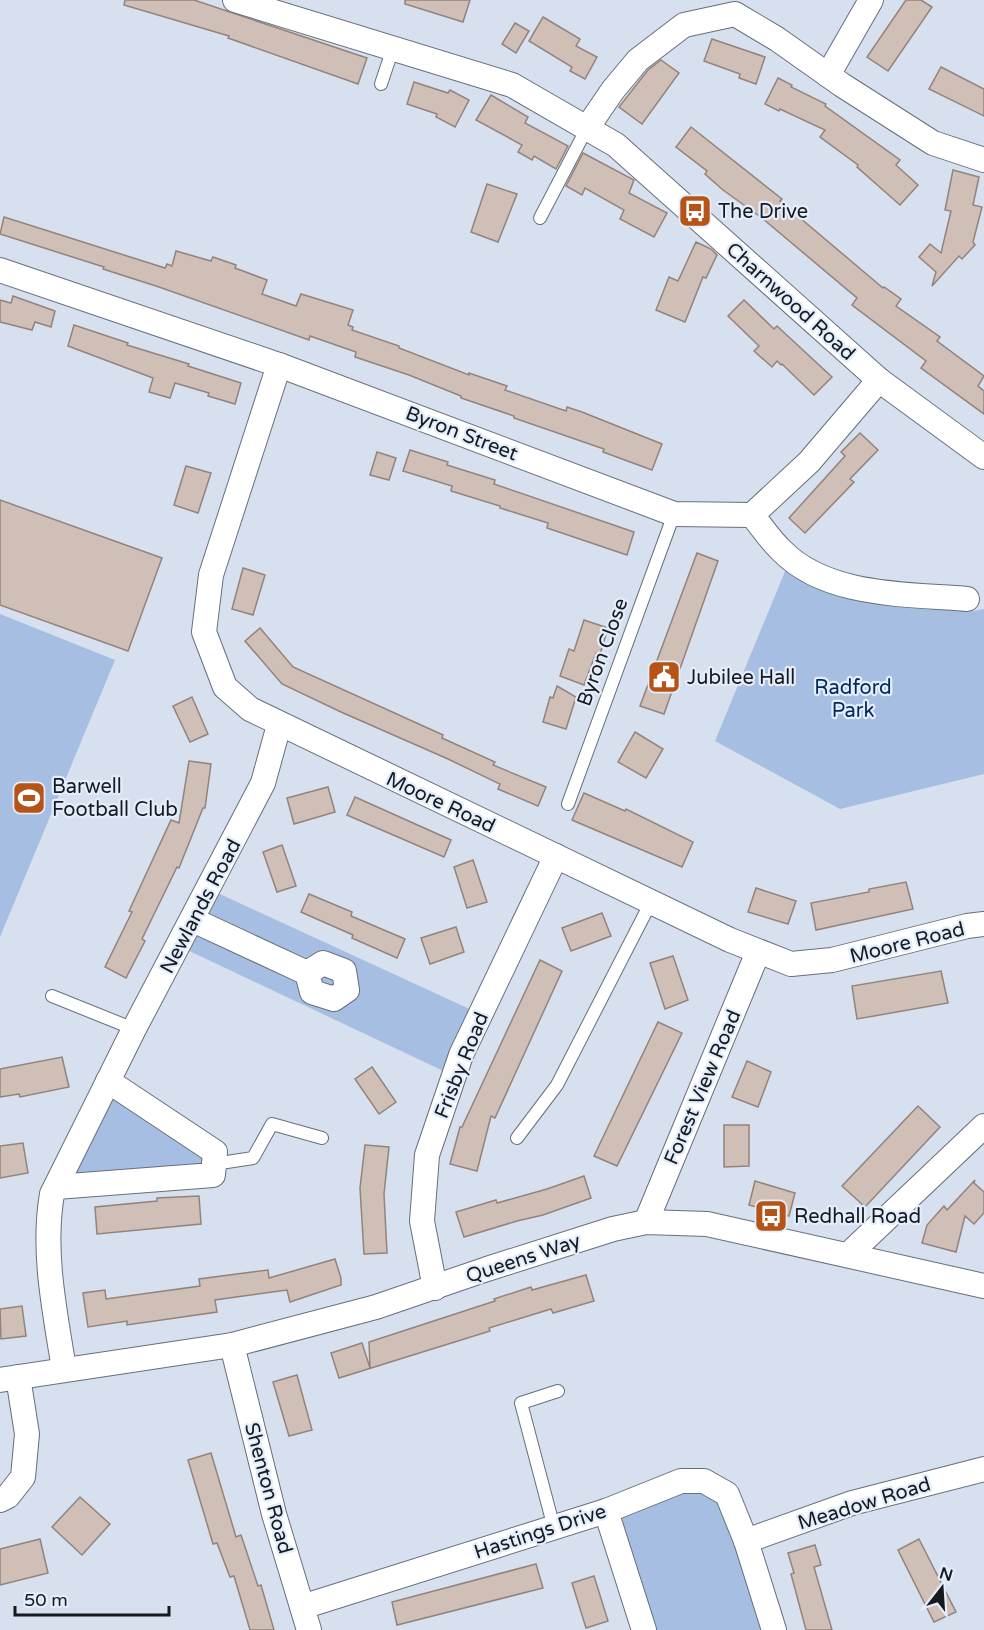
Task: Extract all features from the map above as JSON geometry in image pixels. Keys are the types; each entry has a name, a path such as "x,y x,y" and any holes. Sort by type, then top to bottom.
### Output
{"street":[{"name":"Charnwood Road","path":"235,0 512,85 616,145 879,380 984,457"},
{"path":"828,75 871,0"},
{"path":"587,128 613,90 638,60 684,25 735,14 777,39 933,143 984,160"},
{"name":"Byron Street","path":"0,270 279,365 674,514 753,515"},
{"name":"Moore Road","path":"279,365 211,575 204,632 225,687 250,709 279,725 651,902 758,952 790,964 832,960 967,926 984,924"},
{"path":"879,380 809,462 753,515 782,552 809,572 855,589 967,599"},
{"name":"Newlands Road","path":"64,1369 51,1279 48,1231 49,1211 56,1188 134,1029 264,783 279,725"},
{"name":"Frisby Road","path":"435,1288 422,1221 428,1155 461,1055 556,856"},
{"path":"193,920 307,973"},
{"name":"Forest View Road","path":"646,1222 758,952"},
{"path":"56,1188 213,1175 215,1152 108,1081"},
{"path":"849,1254 984,1125"},
{"name":"Queens Way","path":"9,1379 232,1345 376,1307 613,1229 646,1222 707,1224 984,1286"},
{"name":"Shenton Road","path":"232,1345 274,1514 309,1630"},
{"path":"0,1500 8,1496 23,1477 27,1434 9,1379"},
{"name":"Meadow Road","path":"746,1541 852,1503 984,1469"},
{"name":"Hastings Drive","path":"302,1607 606,1511 681,1481 704,1481 727,1494 746,1541 774,1630"},
{"path":"606,1511 644,1630"}],"lane":[{"path":"381,84 393,48"},
{"path":"540,218 587,128"},
{"name":"Byron Close","path":"568,804 674,514"},
{"path":"517,1138 556,1085 651,902"},
{"path":"52,996 134,1029"},
{"path":"214,1164 253,1158 272,1124 322,1138"},
{"path":"554,1528 521,1402 558,1391"}],"green space":[{"name":"Radford Park","path":"786,569 968,607 974,611 984,609 984,774 840,809 715,741"},
{"name":"Barwell Football Club","path":"0,614 115,660 0,937"},
{"path":"209,889 476,1012 454,1076 183,948"},
{"path":"108,1081 215,1152 213,1175 52,1194"},
{"path":"681,1481 727,1494 774,1630 646,1630 606,1511"}],"building":[{"path":"125,0 194,0 367,58 358,84 228,38 229,36 124,5"},
{"path":"405,0 470,0 463,22 405,4"},
{"path":"906,0 921,0 932,7 888,71 867,57"},
{"path":"543,17 580,39 576,46 597,57 585,79 570,71 572,67 529,41"},
{"path":"515,23 529,31 516,53 502,44"},
{"path":"712,39 765,57 756,84 739,78 740,74 704,61"},
{"path":"661,60 679,73 642,124 619,107 648,70"},
{"path":"941,67 984,89 984,116 929,89"},
{"path":"778,78 826,104 825,106 900,160 896,165 918,185 900,205 857,167 858,165 820,137 825,130 765,104"},
{"path":"414,82 448,93 450,90 469,100 455,127 436,117 437,114 407,104"},
{"path":"491,95 528,117 525,123 568,146 556,169 534,156 532,160 518,152 522,145 476,120"},
{"path":"691,127 782,199 780,201 883,288 901,299 896,306 940,337 937,341 984,376 978,386 984,391 984,414 921,368 926,361 852,305 857,298 762,218 723,190 705,174 707,171 676,147"},
{"path":"583,153 634,180 629,193 667,213 654,237 620,219 624,210 585,188 582,195 566,186"},
{"path":"953,170 979,177 973,205 982,207 973,242 975,245 962,259 959,256 932,286 936,272 919,257 930,244 941,253 951,211 945,210"},
{"path":"487,184 517,194 498,242 471,232"},
{"path":"4,217 165,268 167,264 172,266 176,251 211,261 213,257 267,280 262,294 296,306 301,294 353,310 348,325 353,327 352,330 399,346 399,348 469,375 469,373 507,386 505,390 566,411 567,407 582,412 662,444 652,470 603,452 604,449 514,418 514,416 461,398 461,396 409,375 355,357 356,352 310,336 309,340 103,269 104,267 0,234"},
{"path":"696,242 711,249 717,255 706,278 703,277 685,322 656,310 669,277 678,281"},
{"path":"13,296 55,311 51,327 35,322 32,330 0,322 0,300 11,303"},
{"path":"744,300 774,329 777,326 832,377 814,395 782,364 777,361 772,367 754,351 759,346 728,316"},
{"path":"74,325 241,383 235,404 175,383 170,398 149,392 153,378 68,346"},
{"path":"860,433 878,450 850,479 854,482 805,533 789,518 845,456 841,452"},
{"path":"410,450 448,462 447,465 495,480 494,484 634,532 627,555 547,528 548,523 451,491 452,486 403,471"},
{"path":"377,452 396,458 389,480 370,475"},
{"path":"186,466 211,473 198,513 174,505"},
{"path":"0,500 162,558 128,651 0,605"},
{"path":"697,553 718,561 664,714 640,706"},
{"path":"243,568 265,575 253,615 232,609"},
{"path":"584,620 608,628 600,654 596,653 584,685 560,676 569,649 574,651"},
{"path":"260,628 293,667 443,735 442,738 495,762 493,765 546,787 538,806 498,789 500,784 448,759 282,684 245,641"},
{"path":"557,686 576,697 566,729 543,722 550,697 553,698"},
{"path":"192,697 208,734 190,742 173,706"},
{"path":"635,732 663,749 646,778 618,762"},
{"path":"189,761 211,764 205,808 203,808 179,868 177,867 142,939 145,941 126,978 105,967 132,912 129,911 171,820 179,823"},
{"path":"328,787 335,812 294,824 287,798"},
{"path":"584,793 625,811 626,809 693,842 682,867 572,820"},
{"path":"355,797 451,840 444,857 347,815"},
{"path":"282,845 296,886 277,892 263,852"},
{"path":"473,860 487,902 467,908 454,867"},
{"path":"906,882 913,909 816,930 811,903"},
{"path":"756,888 796,901 788,924 748,912"},
{"path":"309,894 352,912 351,916 405,939 397,958 301,912"},
{"path":"602,913 611,936 571,951 562,928"},
{"path":"456,927 464,952 430,964 421,938"},
{"path":"673,956 688,1000 665,1009 650,963"},
{"path":"540,960 562,971 495,1118 491,1116 477,1171 450,1164 460,1127 462,1127"},
{"path":"941,971 948,1003 857,1019 852,986"},
{"path":"658,1022 682,1033 617,1166 594,1156"},
{"path":"62,1057 69,1087 20,1097 19,1094 0,1097 0,1069"},
{"path":"747,1061 771,1072 758,1107 732,1097"},
{"path":"372,1067 396,1102 379,1114 355,1079"},
{"path":"918,1106 940,1127 865,1207 842,1186"},
{"path":"724,1125 749,1125 749,1166 724,1167"},
{"path":"23,1143 28,1173 0,1178 0,1146"},
{"path":"365,1145 389,1147 384,1194 387,1253 364,1254 360,1188"},
{"path":"584,1176 591,1198 543,1215 464,1237 456,1212 496,1200 497,1203 547,1189"},
{"path":"975,1180 974,1183 984,1192 984,1213 974,1224 965,1216 956,1252 922,1243 927,1225 944,1206 947,1210"},
{"path":"755,1181 795,1193 789,1216 749,1205"},
{"path":"199,1196 201,1224 97,1234 95,1207 157,1201 157,1198"},
{"path":"335,1259 341,1285 290,1302 287,1290 215,1300 217,1312 127,1325 127,1321 88,1327 83,1293 105,1290 106,1299 200,1286 199,1279 268,1270 269,1278"},
{"path":"586,1275 594,1301 553,1313 551,1309 489,1328 490,1331 339,1378 331,1353 362,1343 370,1368 369,1342 531,1287 532,1290"},
{"path":"22,1306 26,1336 1,1339 0,1309"},
{"path":"297,1375 312,1430 289,1436 273,1382"},
{"path":"211,1453 236,1537 241,1535 258,1586 261,1585 274,1630 250,1630 234,1576 230,1577 217,1543 213,1544 188,1460"},
{"path":"80,1497 110,1524 82,1555 52,1527"},
{"path":"40,1539 48,1573 0,1585 0,1549"},
{"path":"919,1539 956,1612 934,1622 898,1550"},
{"path":"815,1545 821,1565 814,1567 832,1630 806,1630 791,1574 794,1573 788,1553"},
{"path":"536,1564 543,1588 397,1625 392,1602"},
{"path":"594,1576 608,1621 586,1628 572,1583"}],"place":[{"name":"The Drive","path":"695,211"},
{"name":"Jubilee Hall","path":"664,677"},
{"name":"Barwell Football Club","path":"29,798"},
{"name":"Redhall Road","path":"771,1216"}]}
